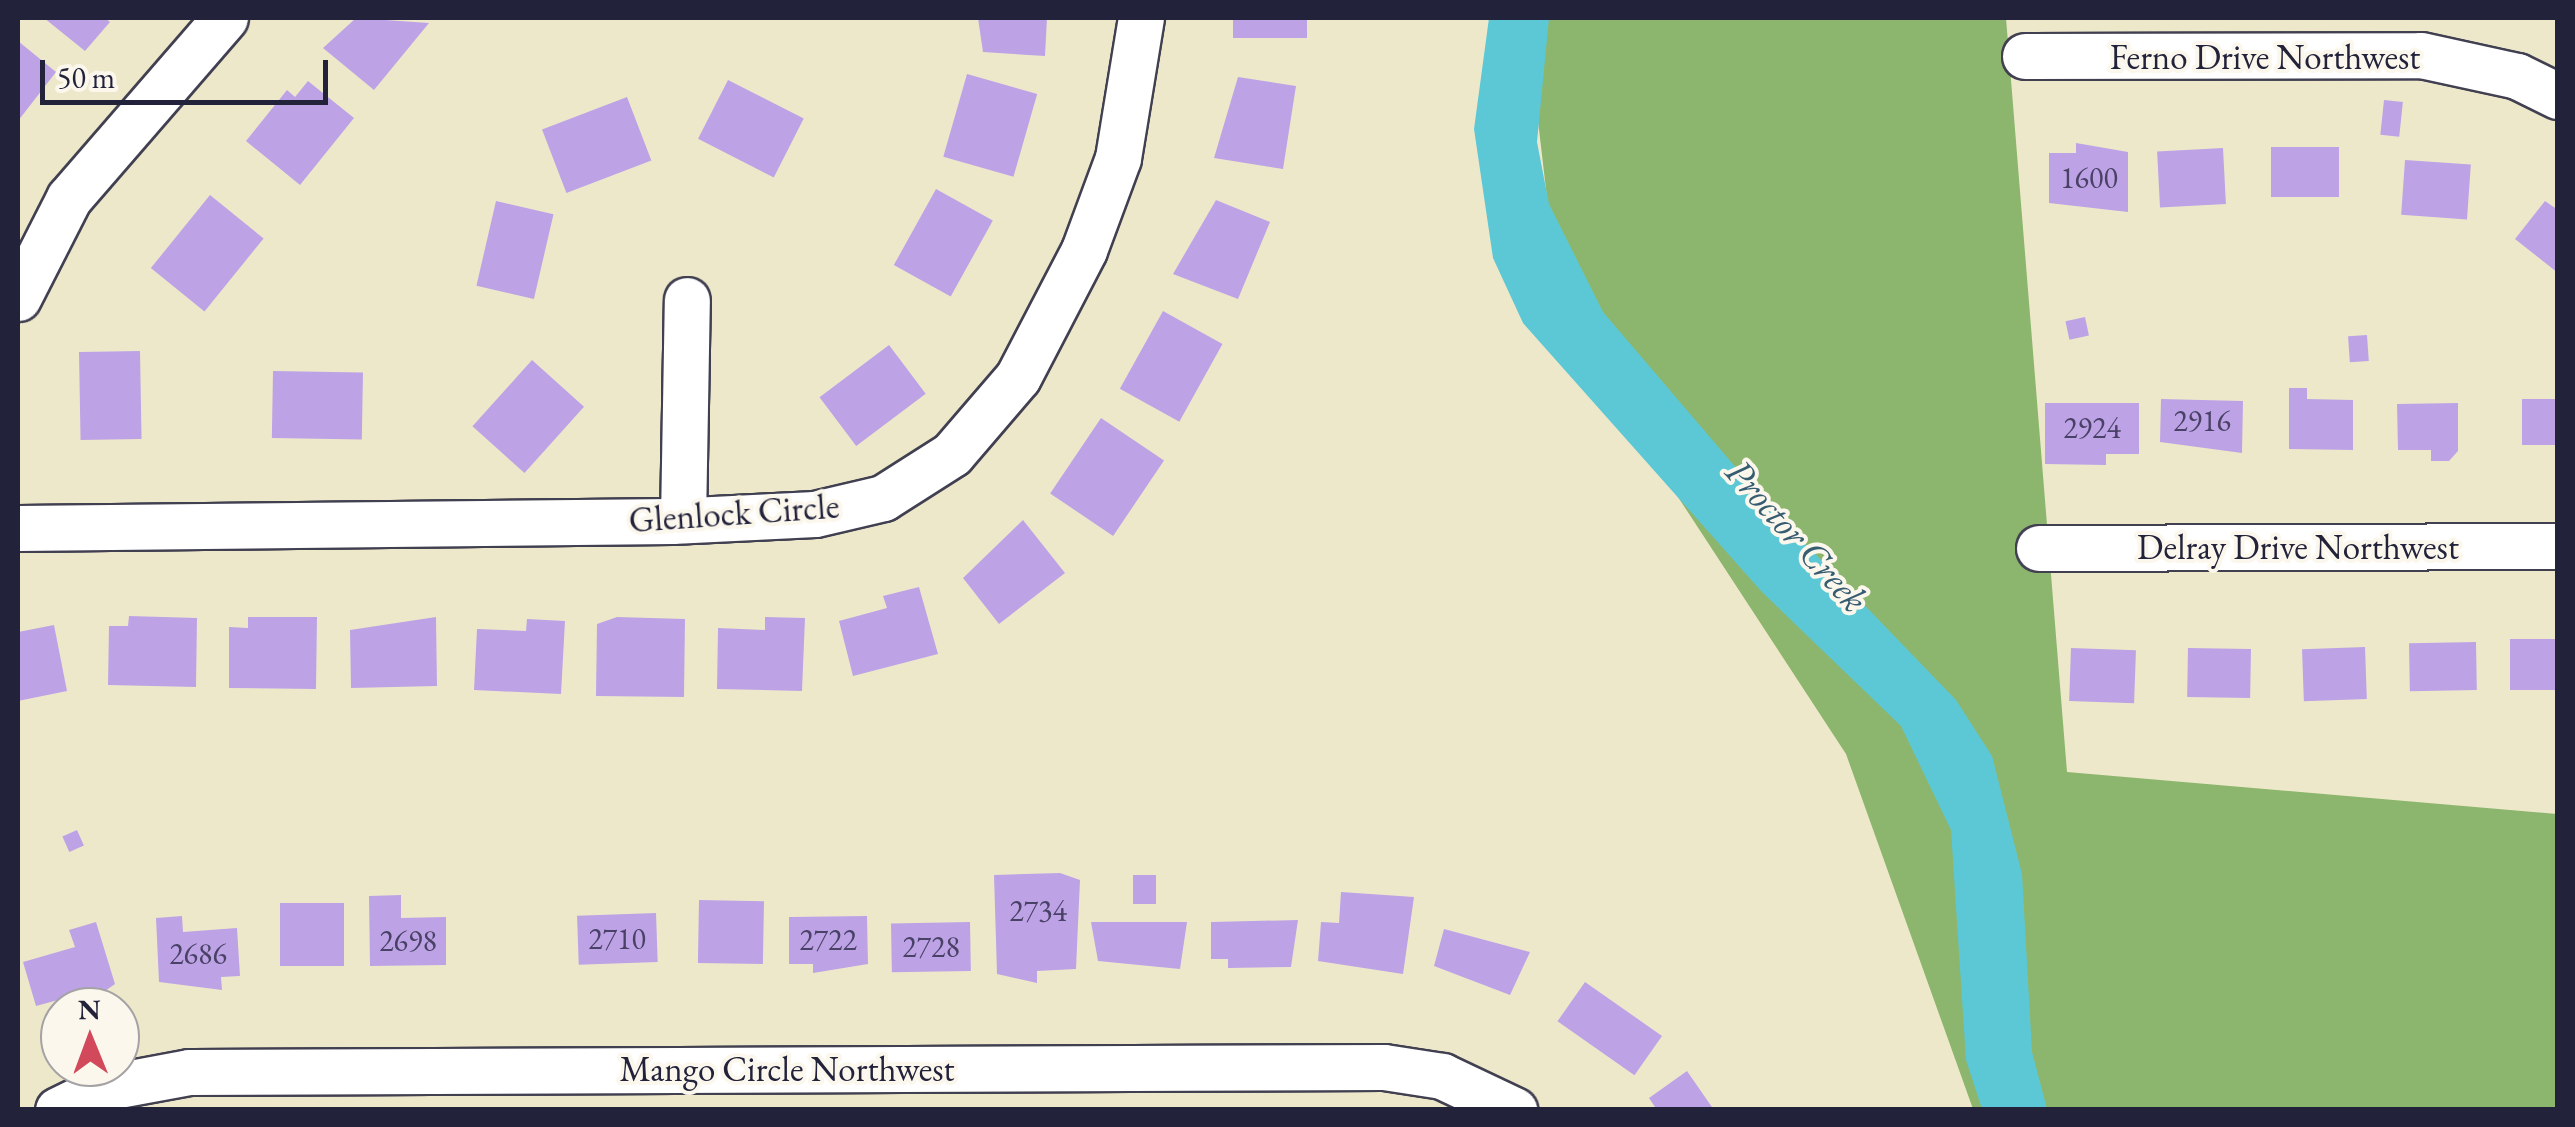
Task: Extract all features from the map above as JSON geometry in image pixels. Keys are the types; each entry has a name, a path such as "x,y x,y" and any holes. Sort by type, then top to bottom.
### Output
{"street":[{"path":"18,298 69,198 225,18"},
{"name":"Glenlock Circle","path":"20,518 683,520 815,514 883,498 952,454 1018,378 1084,250 1118,158 1141,18"},
{"name":"Ferno Drive Northwest","path":"2025,56 2421,55 2516,76 2558,96"},
{"path":"683,520 687,300"},
{"name":"Delray Drive Northwest","path":"2039,548 2558,546"},
{"name":"Mango Circle Northwest","path":"58,1110 102,1088 189,1072 1384,1066 1442,1076 1514,1110"}],"green space":[{"path":"1526,18 2006,18 2067,772 2557,814 2557,1109 1973,1109 1846,754 1561,318"}],"water":[{"path":"1489,18 1549,18 1537,142 1549,204 1603,312 1767,504 1956,700 1992,756 2022,874 2032,1052 2047,1109 1982,1109 1966,1060 1951,830 1901,726 1762,592 1523,323 1493,258 1474,129"}],"building":[{"path":"44,18 105,18 110,22 85,51"},
{"path":"356,18 429,23 374,90 323,48"},
{"path":"978,18 1047,18 1045,56 983,52"},
{"path":"1233,18 1307,18 1307,38 1233,38"},
{"path":"18,41 56,72 18,121"},
{"path":"967,74 1037,94 1013,177 943,157"},
{"path":"1238,77 1296,86 1283,169 1214,158"},
{"path":"728,80 804,119 774,177 698,139"},
{"path":"308,81 354,118 300,185 246,141 287,90 295,97"},
{"path":"627,97 651,160 566,193 542,130"},
{"path":"2384,100 2403,102 2399,137 2380,135"},
{"path":"2076,143 2128,152 2128,212 2049,203 2049,153 2076,153"},
{"path":"2271,147 2339,147 2339,197 2271,197"},
{"path":"2223,148 2226,204 2160,207 2157,151"},
{"path":"2405,160 2471,165 2467,219 2401,215"},
{"path":"936,189 993,221 951,297 894,265"},
{"path":"210,195 264,238 204,311 151,268"},
{"path":"1216,200 1270,222 1238,299 1173,274"},
{"path":"496,201 553,214 534,299 476,286"},
{"path":"2545,201 2558,210 2558,273 2515,239"},
{"path":"1163,311 1222,344 1179,422 1120,389"},
{"path":"2085,317 2089,336 2069,340 2065,321"},
{"path":"2367,335 2369,361 2350,362 2348,336"},
{"path":"889,345 926,394 856,446 820,397"},
{"path":"140,351 142,439 81,440 79,352"},
{"path":"532,360 584,407 524,473 472,426"},
{"path":"273,371 363,373 362,440 272,438"},
{"path":"2289,388 2307,388 2307,399 2353,400 2353,450 2289,449"},
{"path":"2161,399 2243,401 2242,453 2160,442"},
{"path":"2522,399 2558,399 2558,445 2522,445"},
{"path":"2045,403 2139,403 2139,454 2106,454 2106,465 2045,464"},
{"path":"2458,403 2458,451 2449,461 2431,461 2431,450 2398,450 2397,404"},
{"path":"1101,418 1164,460 1113,536 1050,493"},
{"path":"1023,520 1065,573 999,624 963,578"},
{"path":"919,587 938,654 853,676 839,621 887,608 883,596"},
{"path":"129,616 197,618 196,687 108,685 109,626 128,626"},
{"path":"248,617 317,617 316,689 229,688 229,627 248,628"},
{"path":"436,617 437,686 351,688 350,630"},
{"path":"617,617 685,619 684,697 596,696 597,624"},
{"path":"765,617 805,618 802,691 717,689 718,628 765,630"},
{"path":"527,619 565,621 561,694 474,690 477,629 526,631"},
{"path":"54,625 67,691 18,701 18,632"},
{"path":"2510,639 2558,639 2558,690 2510,690"},
{"path":"2476,642 2477,690 2410,691 2409,643"},
{"path":"2365,647 2367,699 2304,701 2302,649"},
{"path":"2071,648 2136,650 2134,703 2069,701"},
{"path":"2188,648 2251,649 2250,698 2187,697"},
{"path":"77,830 84,846 69,852 62,837"},
{"path":"1060,873 1080,880 1076,969 1037,971 1037,983 997,974 994,875"},
{"path":"1133,875 1156,875 1156,904 1133,904"},
{"path":"1341,892 1414,897 1403,974 1318,961 1321,922 1339,923"},
{"path":"401,895 401,918 446,917 446,965 370,966 369,896"},
{"path":"699,900 764,901 763,964 698,963"},
{"path":"280,903 344,903 344,966 280,966"},
{"path":"656,913 658,962 579,965 577,916"},
{"path":"182,916 183,932 237,928 240,976 221,977 222,990 159,982 156,918"},
{"path":"867,916 868,964 813,973 813,964 789,964 789,917"},
{"path":"1298,920 1291,967 1228,968 1228,959 1211,959 1211,922"},
{"path":"96,922 115,984 40,987 40,1005 36,1006 23,962 75,947 69,930"},
{"path":"970,922 971,971 892,972 891,923"},
{"path":"1091,922 1187,922 1180,969 1098,961"},
{"path":"1444,929 1530,952 1510,995 1434,966"},
{"path":"1585,982 1662,1036 1634,1075 1557,1021"},
{"path":"1687,1071 1714,1110 1657,1110 1649,1098"}],"water label":[{"name":"Proctor Creek","path":"1797,535"}]}
